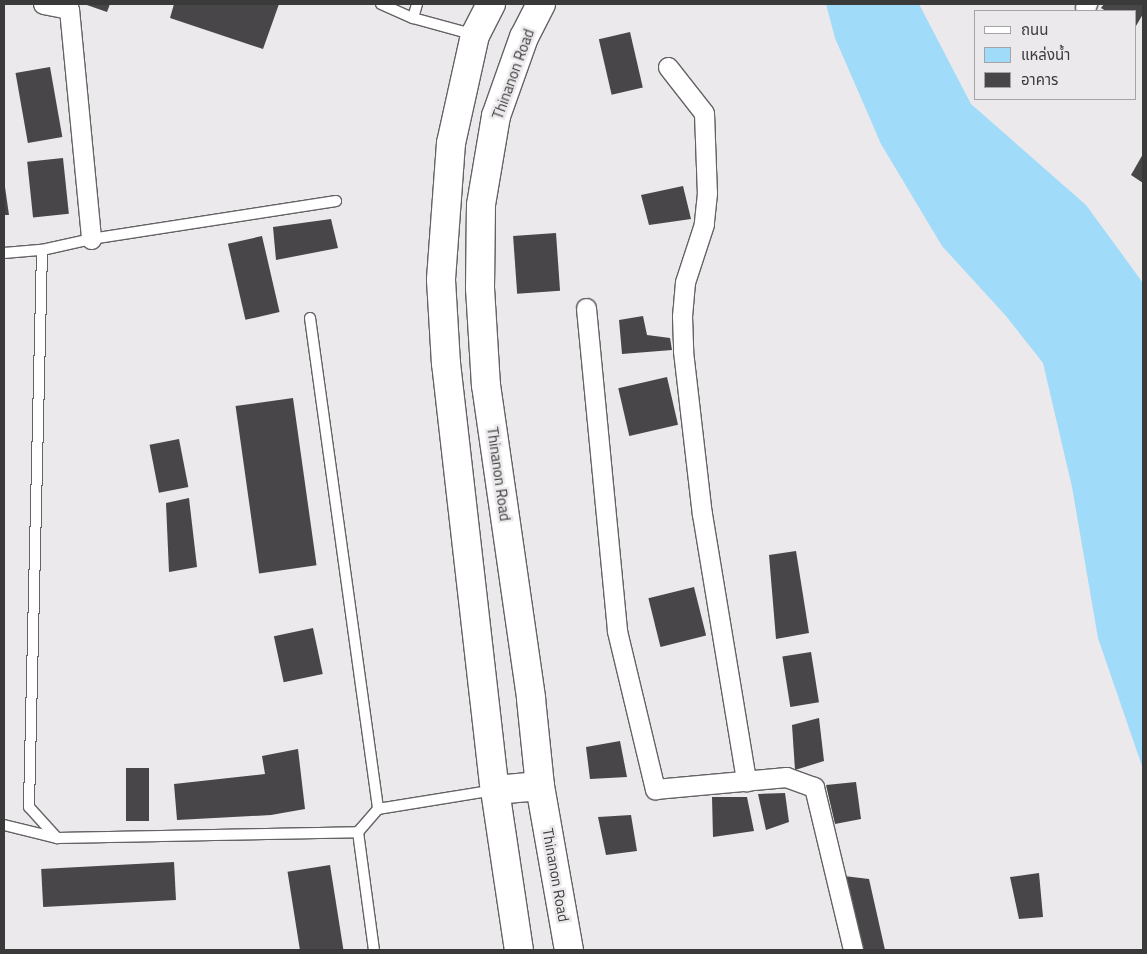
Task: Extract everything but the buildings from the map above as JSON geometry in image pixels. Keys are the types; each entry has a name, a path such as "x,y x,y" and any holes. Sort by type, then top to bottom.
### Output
{"main road":[{"path":"491,4 475,35 451,143 441,280 446,363 495,790 519,950"},
{"name":"Thinanon Road","path":"542,4 524,37 496,116 481,205 480,288 486,385 531,699 540,786 569,950"},
{"path":"495,790 540,786"}],"street":[{"path":"43,4 69,9 91,239"},
{"path":"668,67 704,113 707,183 704,224 685,282 683,351 702,514 746,781"},
{"path":"586,308 617,631 655,789 786,777 814,787 853,950"}],"lane":[{"path":"381,4 413,18 475,35"},
{"path":"413,18 417,4"},
{"path":"4,253 42,250 91,239 336,201"},
{"path":"42,250 29,807 57,838"},
{"path":"310,318 378,809"},
{"path":"4,825 57,838 358,832 378,809 495,790"},
{"path":"358,832 374,950"}],"water":[{"path":"826,4 919,4 971,104 1086,205 1143,283 1143,769 1098,638 1072,487 1043,363 1006,316 942,246 881,144 835,38"}]}
